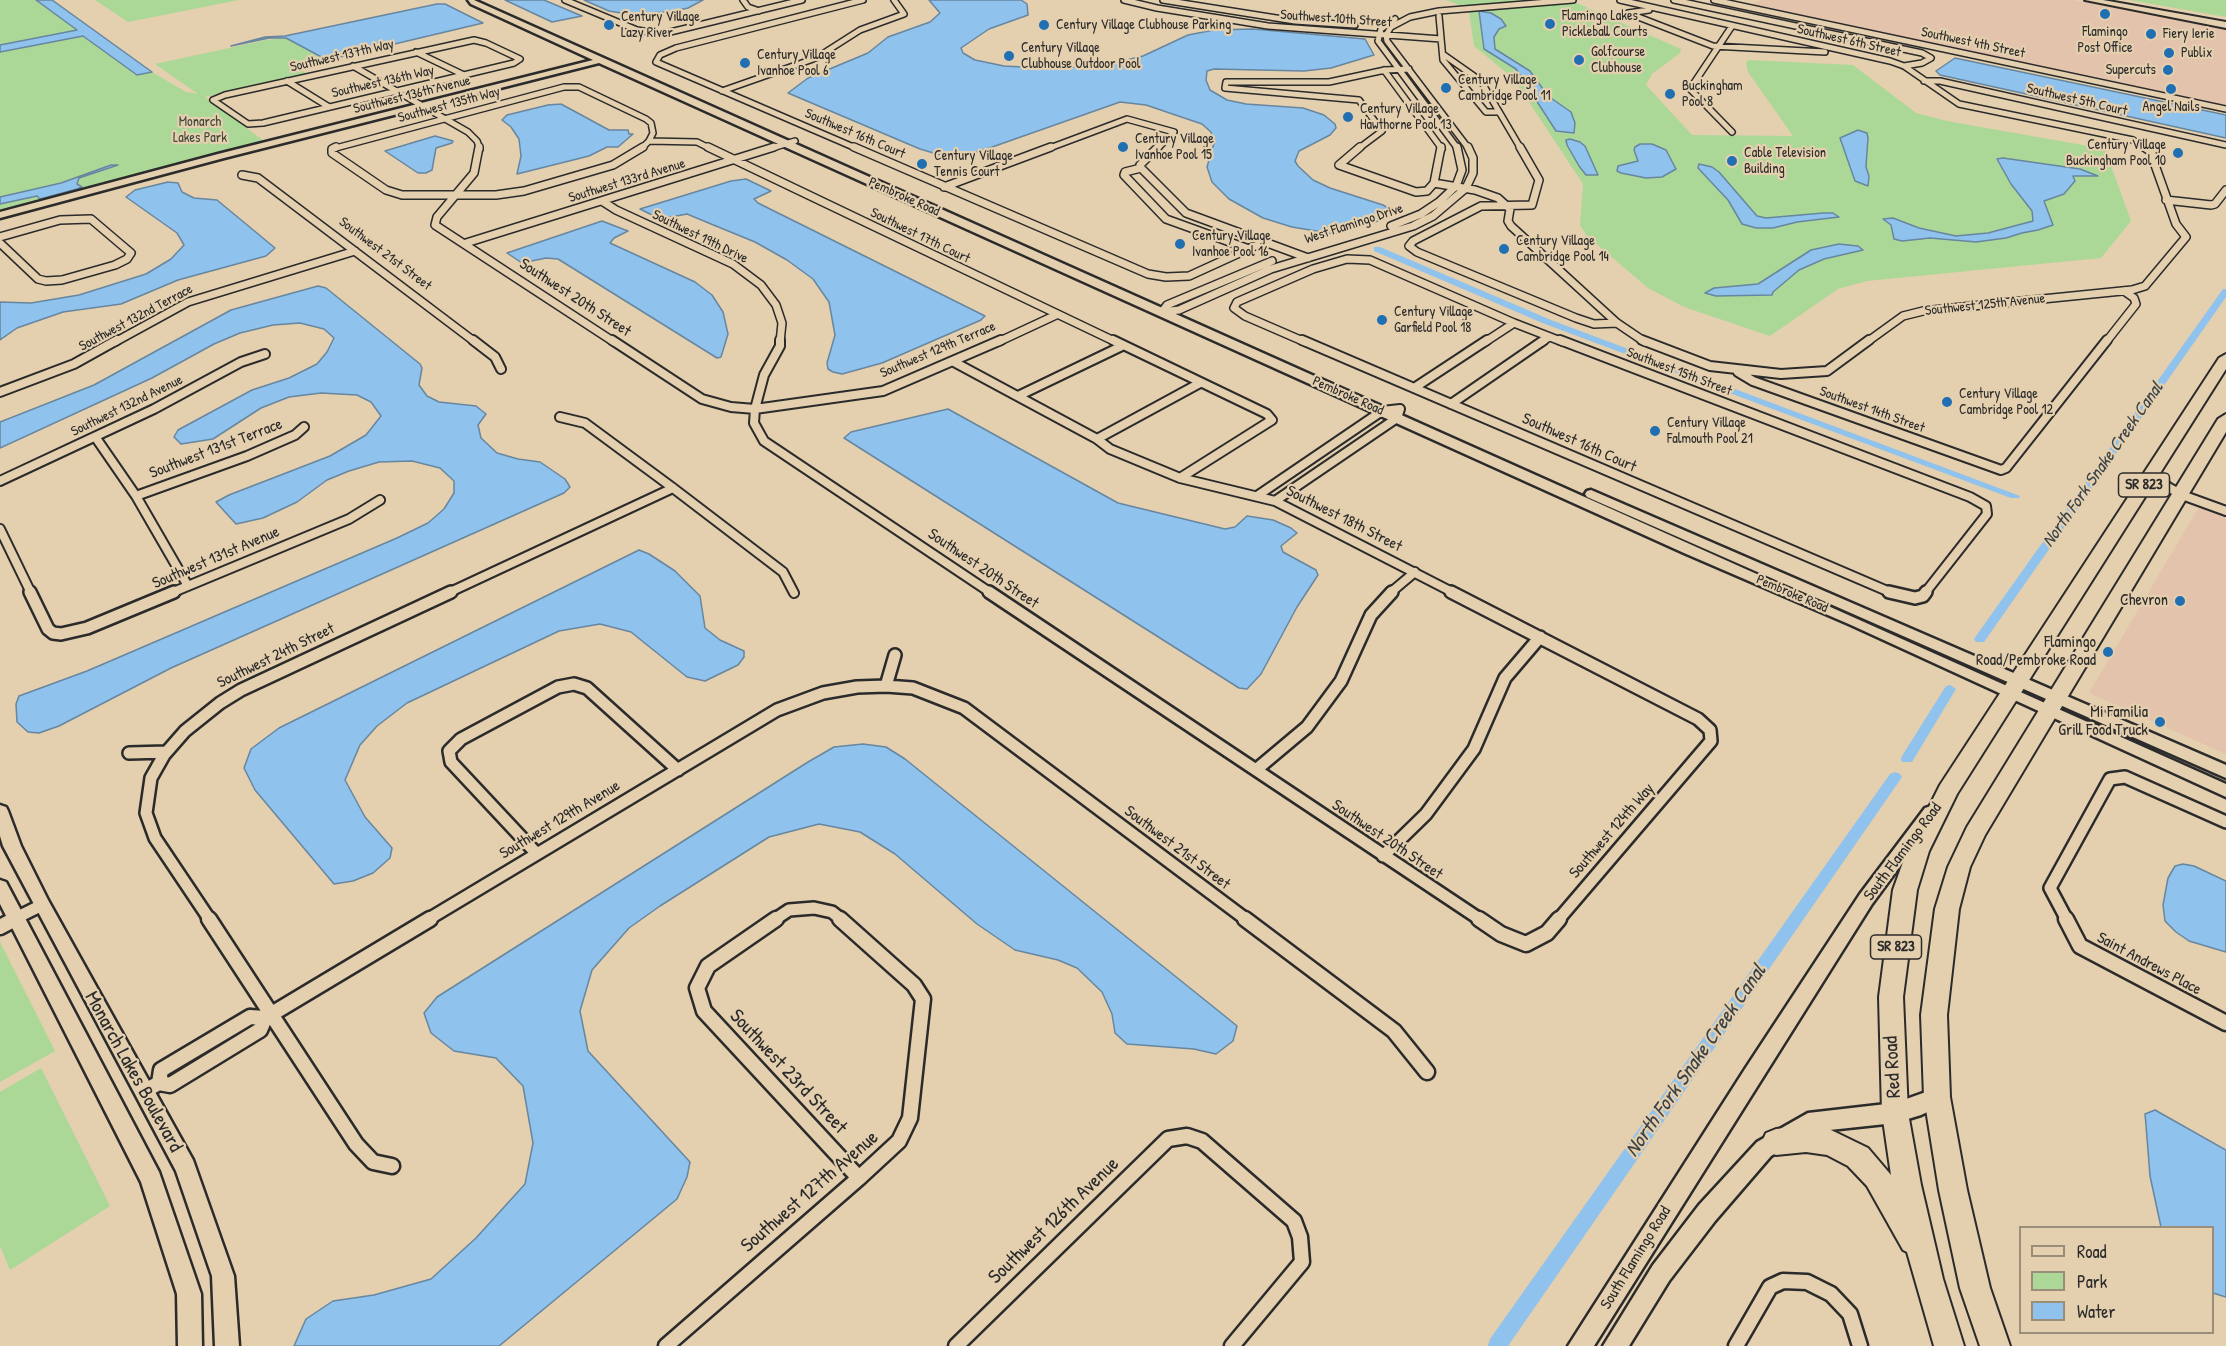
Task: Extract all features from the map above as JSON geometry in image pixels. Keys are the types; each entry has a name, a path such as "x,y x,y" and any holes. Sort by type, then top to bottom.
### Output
{"highway":[{"path":"2090,0 2226,25"},
{"path":"2114,0 2226,20"},
{"path":"2140,9 2178,11"},
{"name":"South Flamingo Road","path":"1948,791 2017,687 2226,358"},
{"name":"SR 823","path":"1995,1346 1975,1288 1953,1190 1937,1097 1934,1015 1947,909 1959,867 1975,833 2226,419"},
{"name":"Red Road","path":"1948,791 1918,851 1905,890 1891,997 1895,1113 1907,1185 1923,1254 1949,1346"},
{"path":"1776,1142 1806,1139 1832,1143 1858,1157 1877,1177 1923,1254"}],"main road":[{"name":"Pembroke Road","path":"471,0 482,2 790,143 1165,309 1382,411 1398,413"},
{"name":"Southwest 136th Avenue","path":"0,215 601,58"},
{"name":"Pembroke Road","path":"1165,309 1179,310 1398,413 2053,703 2226,772"},
{"name":"Pembroke Road","path":"2053,703 2226,790"},
{"name":"South Flamingo Road","path":"1580,1346 1866,899 1948,791"},
{"name":"Monarch Lakes Boulevard","path":"0,811 12,846 42,905 151,1088 184,1167 223,1276 226,1346"},
{"name":"Monarch Lakes Boulevard","path":"0,887 8,923 151,1179 189,1294 190,1346"},
{"name":"South Flamingo Road","path":"1615,1346 1661,1273 1707,1213 1764,1149 1808,1123 1895,1113 1914,1108 1937,1097"}],"street":[{"path":"565,0 637,30 653,34 670,33 802,0"},
{"path":"743,0 747,6 759,11"},
{"name":"Southwest 16th Court","path":"863,0 676,48 658,57 657,62 1148,274 1166,277 1189,276 1249,249 1269,243"},
{"path":"722,91 816,58 860,30 904,14 894,0"},
{"name":"Southwest 10th Street","path":"1124,0 1159,9 1246,21"},
{"name":"Southwest 10th Street","path":"1134,0 1293,29 1441,38"},
{"path":"1163,0 1308,22 1356,25"},
{"path":"1456,186 1462,170 1457,146 1378,41 1378,34 1384,26 1399,17 1432,9 1536,0"},
{"path":"1466,188 1473,173 1473,158 1466,142 1387,41 1387,34 1399,22 1439,13 1573,0"},
{"name":"Southwest 6th Street","path":"1620,0 1904,66 1951,100 1969,107 2133,140 2150,151 2166,200"},
{"path":"1674,0 1922,53 1931,58 1922,63 1904,66"},
{"name":"Southwest 4th Street","path":"1714,0 2226,109"},
{"path":"1655,8 1628,13 1718,47 1828,52 1837,50"},
{"path":"1432,9 1439,13"},
{"path":"1439,13 1443,60 1486,112 1499,112"},
{"path":"1246,21 1256,15"},
{"path":"1732,26 1690,90 1732,132"},
{"name":"Southwest 137th Way","path":"253,124 248,124 213,100 216,97 474,40 486,43 520,59 519,61"},
{"path":"416,52 464,75"},
{"path":"1444,55 1478,78 1539,180 1532,205 1481,206 1413,241 1409,246 1417,252 1586,322 1617,323"},
{"name":"Southwest 136th Way","path":"253,124 519,61"},
{"path":"353,66 446,118 468,132 477,141 480,150 474,172 453,195"},
{"path":"1384,70 1442,149 1434,183 1425,192 1416,192 1339,165 1382,131 1359,100 1338,96 1225,88 1226,82 1329,82 1384,70 1409,69"},
{"path":"287,81 329,107"},
{"name":"Southwest 5th Court","path":"1923,81 1940,81 2226,145"},
{"name":"Southwest 135th Way","path":"453,195 402,195 386,190 332,153 332,149 573,86 646,119 651,123 653,133 649,141"},
{"path":"944,187 1127,119 1174,132 1140,165 1141,168"},
{"path":"453,195 496,195 524,191 613,165 638,152 649,141"},
{"name":"Southwest 17th Court","path":"649,141 697,142 1267,414 1272,420 1180,478"},
{"name":"Southwest 133rd Avenue","path":"466,243 790,143"},
{"path":"1141,168 1186,213 1325,266"},
{"path":"1141,168 1130,169 1124,175 1167,219 1249,249"},
{"name":"Southwest 21st Street","path":"242,175 258,178 495,357 501,369"},
{"path":"1434,183 1491,195 1506,204 1510,209 1508,221 1511,226 1617,323 1643,341 1664,351 1703,364 1736,371"},
{"name":"West Flamingo Drive","path":"1165,309 1235,274 1405,221 1430,208 1456,186"},
{"name":"West Flamingo Drive","path":"1179,310 1245,278 1413,226 1433,216 1466,188"},
{"path":"2166,200 2211,205 2215,204 2226,190"},
{"name":"Southwest 20th Street","path":"453,195 437,216 435,225 466,243 702,399 731,407 755,409 754,423 764,441 1501,934 1526,944"},
{"name":"Southwest 125th Avenue","path":"1736,371 1781,374 1827,371 1903,316 1923,311 2124,291 2145,286 2186,237 2176,224 2166,200"},
{"name":"Southwest 19th Drive","path":"602,201 616,210 733,264 761,285 776,305 782,323 780,346 764,375 755,409"},
{"path":"0,237 77,218 91,219 131,253 127,259 115,265 62,280 46,281 38,279 0,243"},
{"name":"Southwest 132nd Terrace","path":"0,392 74,364 188,302 355,251"},
{"name":"Southwest 15th Street","path":"1325,266 1347,259 1363,259 1549,337 1970,497 1986,506 1988,510 1983,521 1931,589 1923,596 1915,598"},
{"name":"Southwest 16th Court","path":"1325,266 1237,302 1234,308 1245,316 1894,594 1915,598"},
{"name":"West Flamingo Drive","path":"1224,288 1265,271"},
{"path":"1235,274 1244,275 1245,278"},
{"path":"1213,284 1224,288"},
{"name":"Southwest 14th Street","path":"1736,371 1753,381 2001,470 2006,468 2136,304 2134,298 2124,291"},
{"name":"Southwest 129th Terrace","path":"755,409 883,391 954,362 1056,315"},
{"path":"1414,388 1514,323"},
{"path":"1451,404 1549,337"},
{"path":"1017,396 1122,346"},
{"name":"Southwest 132nd Avenue","path":"0,481 154,410 241,362 265,354"},
{"name":"Southwest 18th Street","path":"954,362 1097,439 1110,449 1180,478 1275,501 1698,719 1710,730"},
{"path":"1097,439 1200,383"},
{"path":"1257,496 1382,411"},
{"path":"1275,501 1398,413"},
{"path":"560,417 585,423 673,488 783,572 794,592"},
{"name":"Southwest 131st Terrace","path":"136,496 247,456 295,435 304,428"},
{"path":"96,438 136,496 188,586"},
{"path":"2152,472 2168,487 2182,495 2226,511"},
{"name":"Southwest 24th Street","path":"392,1166 373,1162 356,1144 268,1016 155,838 146,813 151,778 166,752 200,718 241,690 673,488"},
{"name":"Southwest 131st Avenue","path":"4,548 48,629 53,633 61,634 87,628 349,519 380,500"},
{"path":"0,529 4,548"},
{"path":"1257,769 1307,727 1341,681 1371,615 1390,592 1415,572"},
{"path":"1383,856 1426,814 1474,749 1504,678 1540,637"},
{"path":"886,686 895,655"},
{"path":"537,854 451,762 450,751 461,739 558,687 574,684 587,688 678,770"},
{"name":"Southwest 21st Street","path":"886,686 913,688 964,708 1394,1031 1428,1072"},
{"name":"Southwest 129th Avenue","path":"151,1088 170,1085 260,1030 268,1016 777,710 804,699 857,687 886,686"},
{"name":"Southwest 124th Way","path":"1526,944 1546,933 1554,924 1711,741 1710,730"},
{"path":"129,753 166,752"},
{"name":"Saint Andrews Place","path":"2226,822 2125,777 2110,779 2050,888 2080,946 2226,1023"},
{"path":"8,923 42,905"},
{"name":"Southwest 23rd Street","path":"859,1178 704,1011 697,988 708,966 789,910 814,908 832,912 914,985 923,999"},
{"name":"Southwest 127th Avenue","path":"666,1346 899,1141 909,1118 923,999"},
{"name":"Southwest 126th Avenue","path":"956,1346 1168,1139 1187,1136 1202,1141 1294,1221 1300,1236 1302,1262 1232,1346"},
{"path":"1736,1346 1770,1287 1783,1281 1807,1282 1831,1294 1850,1314 1860,1346"}],"shaded area":[{"path":"1762,0 2073,0 2226,28 2226,111 1744,8"},
{"path":"2199,507 2226,516 2226,754 2089,693"}],"green space":[{"path":"0,0 36,0 77,30 0,45"},
{"path":"95,0 239,0 128,22"},
{"path":"1445,0 1570,0 1681,49 1680,53 1652,74 1646,85 1692,135 1793,136 1748,72 1746,62 1749,60 1853,65 1916,113 1947,121 2105,149 2131,221 2101,258 1867,281 1838,289 1770,336 1684,307 1648,288 1587,236 1580,225 1583,184 1513,78 1474,46 1469,12"},
{"path":"2129,0 2226,0 2226,17"},
{"name":"Monarch Lakes Park","path":"83,36 137,75 152,72 186,92 198,94 155,64 266,40 286,38 324,59 296,68 308,74 205,97 264,141 0,211 0,52"},
{"path":"0,942 55,1051 0,1082"},
{"path":"41,1068 110,1206 10,1270 0,1246 0,1092"}],"water":[{"path":"36,0 52,0 152,72 137,75 83,36 0,52 0,45 77,30"},
{"path":"505,0 544,0 582,16 552,22"},
{"path":"584,0 703,0 688,8 669,12 627,14 609,11"},
{"path":"929,0 1021,0 1027,4 1028,15 989,29 961,48 963,53 975,60 1004,66 1043,68 1102,66 1143,56 1188,35 1214,30 1253,29 1365,39 1374,55 1331,68 1304,71 1214,69 1207,71 1206,80 1210,90 1227,100 1246,104 1303,108 1324,115 1335,124 1336,128 1330,135 1299,151 1295,161 1298,166 1313,180 1330,188 1383,205 1391,210 1392,215 1334,234 1292,227 1263,218 1229,199 1212,182 1207,167 1214,143 1211,132 1202,124 1146,105 1120,102 978,152 947,157 920,149 788,93 808,78 868,53 888,37 930,22 940,13"},
{"path":"445,4 483,23 327,60 286,38 269,38 231,46 265,37 285,36"},
{"path":"1479,11 1491,13 1501,19 1506,26 1499,29 1494,37 1495,49 1530,71 1548,96 1571,112 1575,123 1574,133 1556,131 1516,69 1484,49"},
{"path":"1955,58 2226,115 2226,138 1940,75 1936,71"},
{"path":"561,104 609,130 628,130 629,134 633,134 618,147 607,147 589,156 517,174 521,156 519,139 511,127 502,120 507,115"},
{"path":"1858,130 1867,133 1868,138 1866,167 1869,176 1868,186 1855,181 1840,138"},
{"path":"435,136 453,141 436,148 432,170 426,173 418,173 385,151"},
{"path":"1570,139 1585,146 1598,175 1586,175 1579,166 1567,145 1566,140"},
{"path":"1640,144 1652,144 1666,150 1676,169 1662,177 1646,178 1617,171 1618,166 1638,161 1634,150"},
{"path":"1997,159 2080,169 2098,176 2073,176 2075,181 2064,194 2044,201 2053,225 2038,230 1976,242 1930,238 1902,241 1894,239 1891,225 1883,219 1893,218 1919,228 1956,236 1988,233 2033,221 2032,211 2011,184"},
{"path":"1699,164 1712,167 1719,172 1757,216 1766,218 1833,213 1839,217 1797,222 1773,228 1756,228 1742,224 1728,200 1698,168"},
{"path":"111,165 118,165 79,178 77,184 82,187 77,189 40,199 37,196 0,204 0,197 61,183"},
{"path":"746,179 771,191 754,199 758,203 985,316 981,320 882,363 842,374 833,372 828,369 827,363 835,335 829,302 813,279 787,260 755,242 687,214 660,219 640,209 731,181"},
{"path":"168,182 178,183 182,192 194,198 217,200 275,248 266,256 178,280 121,304 63,312 17,328 0,340 0,302 31,303 79,295 146,274 171,259 184,245 177,233 126,197 135,190"},
{"path":"602,221 628,231 614,238 610,243 695,282 712,295 723,312 728,334 721,357 717,358 558,259 546,258 522,263 507,253"},
{"path":"1839,244 1858,246 1863,250 1824,259 1799,270 1772,295 1716,296 1705,293 1714,288 1758,284 1811,250"},
{"path":"318,286 326,288 420,364 422,368 419,385 427,396 439,402 476,406 486,414 478,425 481,438 497,453 540,462 565,479 570,487 564,493 171,668 59,726 39,733 28,732 17,722 16,704 19,696 87,671 397,538 428,523 444,509 454,493 454,481 440,468 412,461 379,462 349,471 327,480 297,502 263,518 236,524 216,502 330,456 366,435 381,416 371,402 357,395 321,393 289,397 261,408 213,439 181,444 174,437 178,430 252,390 289,378 317,364 327,352 334,338 324,329 300,323 273,325 240,333 214,344 152,378 0,448 0,422 94,385 231,310"},
{"path":"948,409 1118,503 1225,529 1235,527 1247,516 1273,520 1297,533 1281,546 1283,552 1316,570 1318,575 1297,607 1261,674 1247,689 1239,688 844,438 851,432"},
{"path":"639,550 675,571 700,596 705,628 720,640 744,651 744,657 738,665 705,681 687,677 631,632 600,624 559,631 407,703 377,726 360,745 345,780 365,817 392,848 390,858 373,873 353,881 334,884 255,790 244,768 251,749 279,728"},
{"path":"863,744 886,747 905,759 1237,1026 1233,1041 1216,1054 1194,1049 1127,1044 1115,1033 1112,1014 1102,992 1077,968 1058,960 1015,950 977,924 895,854 860,832 819,824 769,837 629,928 592,970 580,1011 588,1051 690,1162 687,1177 677,1199 499,1346 294,1346 306,1319 333,1301 374,1295 431,1279 476,1238 525,1184 533,1143 523,1086 496,1058 454,1051 431,1033 424,1013 437,997 808,762 834,747"},
{"path":"2183,864 2194,866 2226,881 2226,952 2189,941 2165,921 2163,905 2168,878 2175,866"},
{"path":"2155,1110 2226,1150 2226,1297 2214,1293 2214,1226 2161,1226 2150,1176 2145,1114"}],"waterway":[{"path":"1377,249 1548,322 2015,496"},
{"name":"North Fork Snake Creek Canal","path":"1980,639 2226,291"},
{"name":"North Fork Snake Creek Canal","path":"1907,759 1950,689"},
{"name":"North Fork Snake Creek Canal","path":"1497,1346 1895,777"}],"place":[{"name":"Flamingo Post Office","path":"2105,14"},
{"name":"Flamingo Lakes Pickleball Courts","path":"1550,24"},
{"name":"Century Village Lazy River","path":"609,25"},
{"name":"Century Village Clubhouse Parking","path":"1044,25"},
{"name":"Fiery Ierie","path":"2151,34"},
{"name":"Publix","path":"2169,53"},
{"name":"Century Village Clubhouse Outdoor Pool","path":"1009,56"},
{"name":"Golfcourse Clubhouse","path":"1579,60"},
{"name":"Century Village Ivanhoe Pool 6","path":"745,63"},
{"name":"Supercuts","path":"2168,70"},
{"name":"Century Village Cambridge Pool 11","path":"1446,88"},
{"name":"Angel Nails","path":"2171,89"},
{"name":"Buckingham Pool 8","path":"1670,94"},
{"name":"Century Village Hawthorne Pool 13","path":"1348,117"},
{"name":"Century Village Ivanhoe Pool 15","path":"1123,147"},
{"name":"Century Village Buckingham Pool 10","path":"2178,153"},
{"name":"Cable Television Building","path":"1732,161"},
{"name":"Century Village Tennis Court","path":"922,164"},
{"name":"Century Village Ivanhoe Pool 16","path":"1180,244"},
{"name":"Century Village Cambridge Pool 14","path":"1504,249"},
{"name":"Century Village Garfield Pool 18","path":"1382,320"},
{"name":"Century Village Cambridge Pool 12","path":"1947,402"},
{"name":"Century Village Falmouth Pool 21","path":"1655,431"},
{"name":"Chevron","path":"2180,601"},
{"name":"Flamingo Road/Pembroke Road","path":"2108,652"},
{"name":"Mi Familia Grill Food Truck","path":"2160,722"}]}
